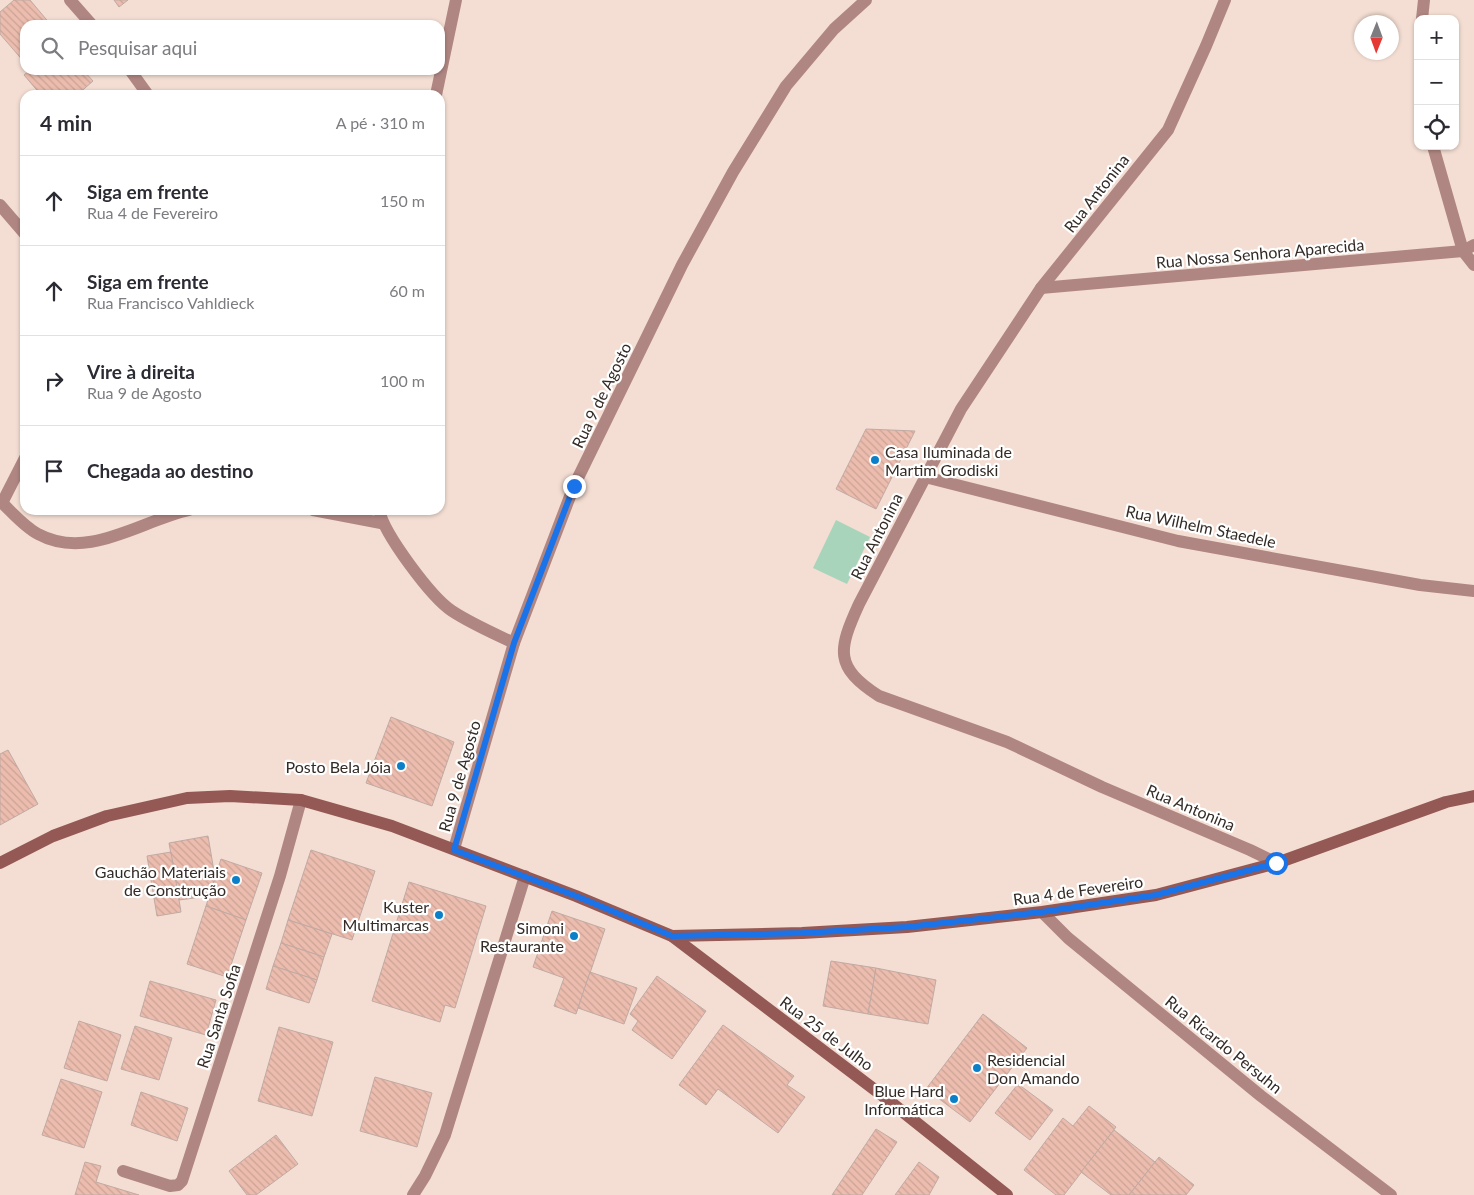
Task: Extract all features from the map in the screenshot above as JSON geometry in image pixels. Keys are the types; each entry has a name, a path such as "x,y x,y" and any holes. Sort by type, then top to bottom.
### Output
{"main road":[{"path":"0,863 53,836 107,816 145,806 187,798 230,796 301,800 392,826 525,876 672,936"},
{"name":"Rua 4 de Fevereiro","path":"672,936 802,933 907,927 1042,912 1156,895 1276,863 1446,802 1474,796"},
{"name":"Rua 25 de Julho","path":"672,936 884,1096 1007,1195"}],"street":[{"path":"70,0 88,20"},
{"path":"445,52 456,0"},
{"name":"Rua 9 de Agosto","path":"454,850 514,643 574,486 682,265 733,172 786,86 834,29 866,0"},
{"name":"Rua Antonina","path":"1225,0 1168,130 1041,288 961,409 848,629 844,646 846,668 860,684 879,696 1008,742 1102,787 1250,850 1276,863"},
{"path":"1422,15 1424,0"},
{"path":"134,75 144,90"},
{"path":"437,90 440,75"},
{"path":"1434,150 1474,265"},
{"path":"0,205 20,228"},
{"name":"Rua Nossa Senhora Aparecida","path":"1041,288 1468,248"},
{"path":"20,467 1,502 36,534 64,544 97,542 175,515"},
{"name":"Rua Wilhelm Staedele","path":"925,477 1178,541 1420,585 1474,591"},
{"path":"380,516 422,580 450,610 481,628 514,643"},
{"name":"Rua Santa Sofia","path":"123,1171 170,1186 178,1185 182,1181 277,886 301,800"},
{"path":"413,1195 425,1176 445,1135 525,876"},
{"name":"Rua Ricardo Persuhn","path":"1042,912 1068,938 1261,1096 1391,1195"}],"green space":[{"path":"836,520 870,537 847,584 813,568"}],"building":[{"path":"14,0 30,0 47,20 20,20 20,57 0,34 0,12"},
{"path":"114,0 128,0 119,7"},
{"path":"24,75 88,75 93,81 83,90 37,90"},
{"name":"Casa Iluminada de Martim Grodiski","path":"866,429 915,431 876,509 836,489"},
{"path":"391,717 454,742 432,806 366,783"},
{"path":"8,750 38,804 0,825 0,754"},
{"path":"208,836 215,877 209,896 179,900 169,843"},
{"path":"311,850 375,871 352,940 288,920"},
{"path":"171,852 181,912 157,916 147,856"},
{"path":"221,859 262,873 246,920 206,906"},
{"path":"409,882 486,906 455,1008 445,1005 440,1022 372,1001"},
{"path":"206,906 246,920 227,977 187,964"},
{"path":"552,911 605,929 576,1014 554,1006 564,978 533,967"},
{"path":"288,920 332,934 324,957 281,943"},
{"path":"281,943 324,957 317,980 273,966"},
{"path":"831,961 876,968 868,1014 823,1006"},
{"path":"273,966 317,980 309,1003 266,989"},
{"path":"876,968 936,980 928,1024 868,1014"},
{"path":"590,972 637,988 624,1024 578,1008"},
{"path":"657,976 706,1011 672,1059 632,1030 638,1021 630,1014"},
{"path":"150,981 216,1000 206,1035 140,1016"},
{"name":"Residencial Don Amando","path":"983,1014 1027,1048 970,1122 926,1089"},
{"path":"79,1021 121,1035 107,1081 64,1068"},
{"path":"723,1025 794,1076 787,1085 805,1097 778,1133 718,1089 706,1105 679,1085"},
{"path":"135,1026 172,1038 159,1080 121,1069"},
{"path":"279,1027 333,1042 312,1116 258,1101"},
{"path":"375,1077 432,1093 417,1147 360,1131"},
{"path":"61,1079 102,1092 84,1148 42,1135"},
{"path":"1018,1084 1053,1110 1030,1140 995,1113"},
{"path":"141,1092 188,1108 177,1141 131,1125"},
{"path":"1089,1106 1116,1127 1064,1195 1056,1195 1024,1170 1063,1118 1073,1126"},
{"path":"876,1129 897,1142 862,1195 832,1195"},
{"path":"1114,1130 1155,1162 1129,1195 1111,1195 1081,1172"},
{"path":"276,1135 298,1164 256,1195 247,1195 229,1171"},
{"path":"1159,1157 1194,1185 1186,1195 1129,1195"},
{"path":"85,1162 101,1166 96,1182 139,1195 75,1195"},
{"path":"919,1162 939,1177 929,1195 895,1195"}],"place":[{"name":"Casa Iluminada de Martim Grodiski","path":"875,460"},
{"name":"Posto Bela Jóia","path":"401,766"},
{"name":"Gauchão Materiais de Construção","path":"236,880"},
{"name":"Kuster Multimarcas","path":"439,915"},
{"name":"Simoni Restaurante","path":"574,936"},
{"name":"Residencial Don Amando","path":"977,1068"},
{"name":"Blue Hard Informática","path":"954,1099"}],"route":[{"path":"574,486 514,643 454,850 576,896 672,936 802,933 907,927 1042,912 1156,895 1276,863"}]}
